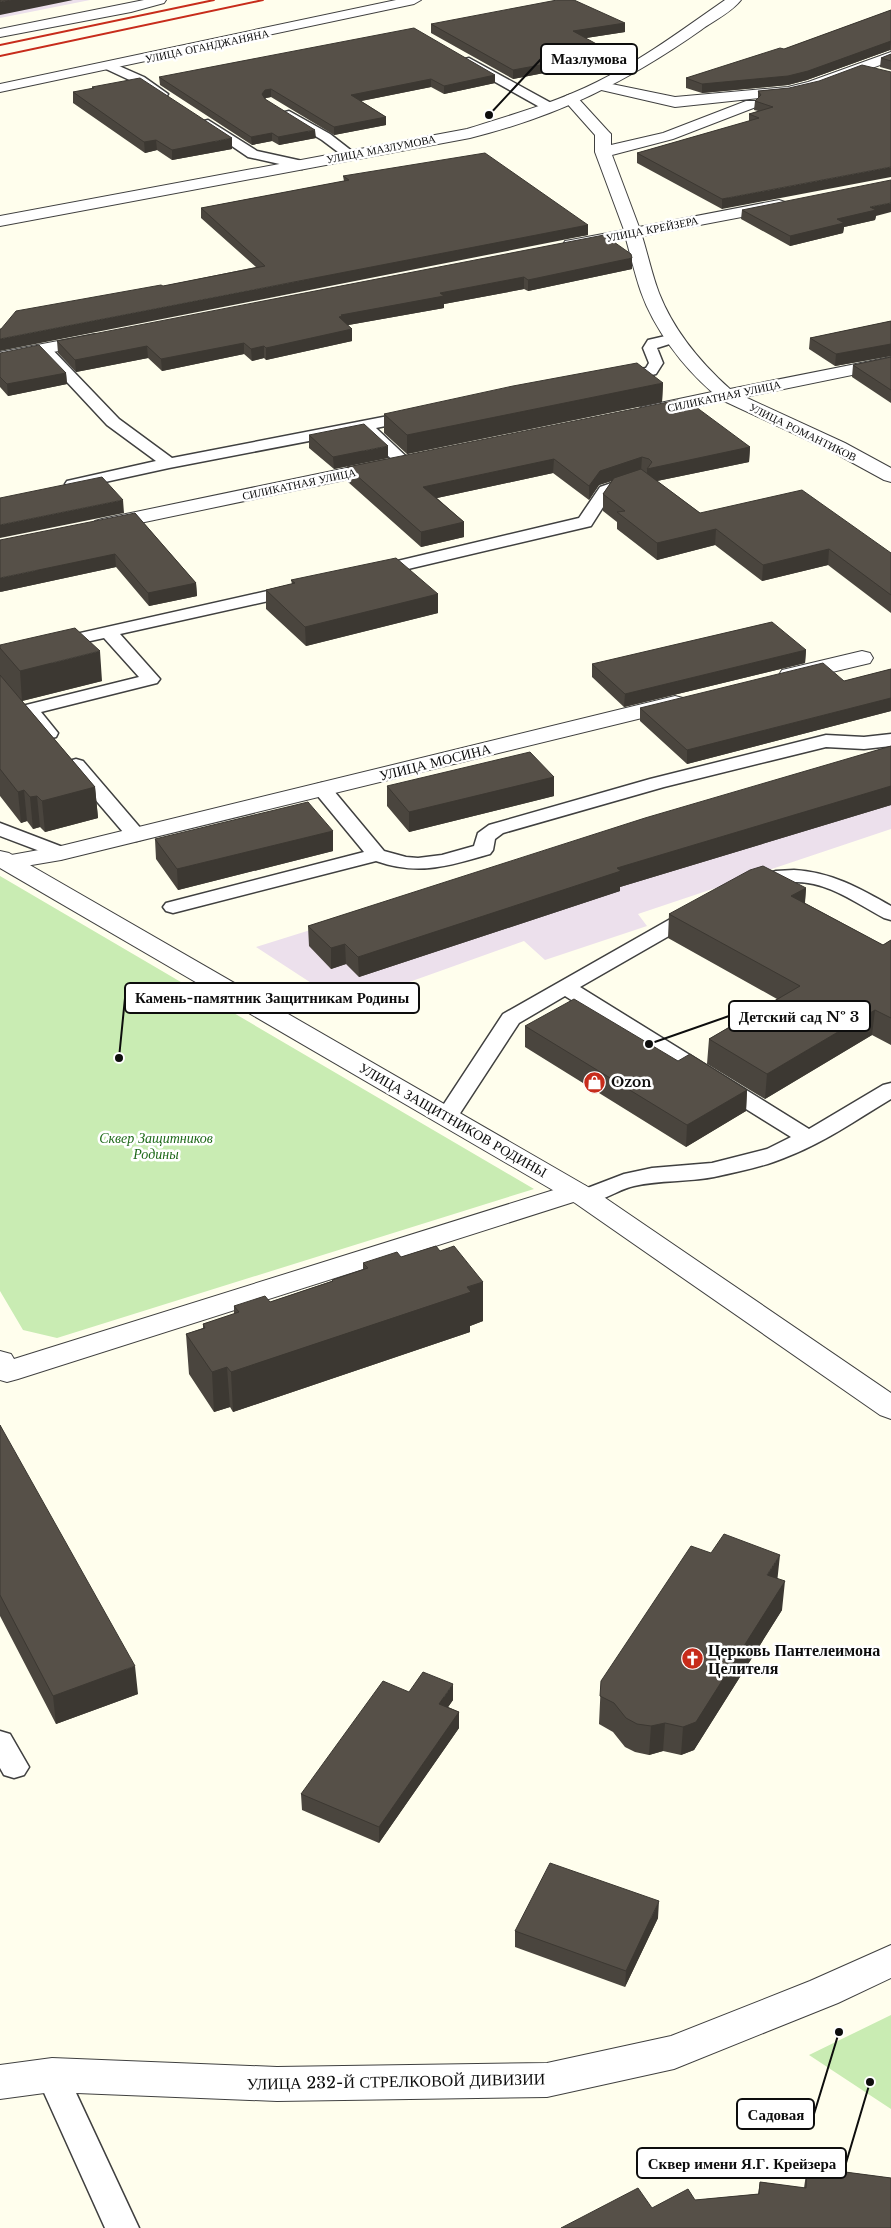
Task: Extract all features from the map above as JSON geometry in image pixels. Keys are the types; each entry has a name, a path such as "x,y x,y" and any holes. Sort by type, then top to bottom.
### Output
{"street":[{"path":"0,33 131,8 159,0"},
{"name":"УЛИЦА ОГАНДЖАНЯНА","path":"0,88 414,0"},
{"name":"УЛИЦА МАЗЛУМОВА","path":"0,221 470,133 549,107 602,86 734,0"},
{"path":"603,152 668,136 788,91 813,85 891,56"},
{"path":"602,86 632,91 651,98 675,102 788,91"},
{"name":"УЛИЦА РОМАНТИКОВ","path":"571,99 603,134 603,152 633,233 650,293 674,338 698,370 726,395 838,447 891,476"},
{"name":"УЛИЦА КРЕЙЗЕРА","path":"558,248 796,202"},
{"path":"0,357 112,335"},
{"name":"СИЛИКАТНАЯ УЛИЦА","path":"628,416 891,362"},
{"name":"СИЛИКАТНАЯ УЛИЦА","path":"86,528 423,458"},
{"path":"765,681 862,658"},
{"name":"УЛИЦА МОСИНА","path":"4,860 61,853 698,698"},
{"name":"УЛИЦА ЗАЩИТНИКОВ РОДИНЫ","path":"4,860 581,1195 891,1408"},
{"path":"2,1369 581,1195"},
{"name":"УЛИЦА 232-Й СТРЕЛКОВОЙ ДИВИЗИИ","path":"0,2082 52,2076 277,2084 547,2080 674,2052 824,1992 891,1960"}],"lane":[{"path":"454,53 549,107"},
{"path":"110,66 140,80 171,100"},
{"path":"862,68 884,74"},
{"path":"278,108 326,137 351,155"},
{"path":"194,115 253,154 302,164"},
{"path":"603,380 651,371 656,363 650,348 653,344 674,338"},
{"path":"44,349 114,422 168,463"},
{"path":"54,488 168,463 431,412"},
{"path":"364,425 404,462"},
{"path":"362,575 585,522 606,490 642,478"},
{"path":"0,656 313,586"},
{"path":"107,631 152,679 29,710 136,835"},
{"path":"322,789 377,855 396,862 432,865 483,850 485,836 496,828 657,783 826,741 864,743 891,740"},
{"path":"0,829 61,853"},
{"path":"173,907 377,855"},
{"path":"740,888 775,876 807,875 830,881 891,914"},
{"path":"447,1116 511,1018 715,902"},
{"path":"565,987 808,1138"},
{"path":"581,1195 624,1181 652,1175 712,1170 775,1154 808,1138 891,1090"},
{"path":"0,1742 14,1767"},
{"path":"52,2076 122,2228"}],"shaded area":[{"path":"0,0 90,0 0,18"},
{"path":"891,748 891,829 638,914 647,926 545,960 524,941 345,1005 256,947"}],"green space":[{"name":"Сквер Защитников Родины","path":"0,876 534,1189 57,1338 23,1330 0,1291"},
{"path":"891,2015 891,2109 809,2055"}],"building":[{"path":"557,0 574,0 625,23 573,31 611,52 513,70 431,24"},
{"path":"891,10 891,41 808,71 788,76 702,84 686,78 780,48 784,49"},
{"path":"414,28 495,75 444,86 431,79 351,95 386,117 334,127 271,89 265,90 262,94 265,99 315,130 278,137 272,133 251,137 159,77"},
{"path":"891,54 891,61 881,58"},
{"path":"862,65 891,72 891,167 722,199 637,153 759,118 749,114 773,107 755,101 761,95 758,91 789,88 819,81"},
{"path":"140,78 232,138 172,150 156,140 144,142 73,92"},
{"path":"485,153 588,225 0,339 0,329 16,311 163,286 265,266 201,208 349,180 343,176"},
{"path":"891,180 891,203 870,207 876,210 837,219 844,223 790,236 742,210"},
{"path":"604,235 631,254 632,258 528,280 524,277 440,293 444,296 341,315 343,316 339,317 352,329 266,348 264,346 251,349 244,343 161,359 147,346 75,360 57,341"},
{"path":"891,321 891,344 836,354 810,338"},
{"path":"39,345 66,373 7,384 0,377 0,353"},
{"path":"891,357 891,390 853,365"},
{"path":"637,363 663,383 407,435 384,414 513,386"},
{"path":"678,400 689,408 696,407 750,447 647,469 652,462 642,457 600,471 589,486 554,459 423,487 464,522 421,532 347,467"},
{"path":"364,424 388,446 333,457 309,435"},
{"path":"641,469 700,513 802,490 891,553 891,595 829,549 763,565 716,529 657,543 617,512 625,511 603,494 614,478"},
{"path":"102,477 123,500 0,525 0,498"},
{"path":"135,513 196,583 148,593 115,554 0,578 0,540"},
{"path":"396,558 438,594 305,627 266,590 295,583 291,580"},
{"path":"772,622 806,650 625,694 592,664"},
{"path":"75,628 100,651 20,671 0,648 0,645"},
{"path":"823,663 844,681 891,669 891,698 687,750 640,708"},
{"path":"0,675 95,787 42,801 37,796 30,797 24,790 18,792 0,769"},
{"path":"891,746 891,786 617,868 621,871 358,957 345,944 331,948 308,926 645,818"},
{"path":"530,752 554,777 409,812 387,786"},
{"path":"308,802 333,831 177,869 155,839"},
{"path":"763,866 806,888 791,896 883,945 891,940 891,1018 875,1010 767,1074 709,1039 800,986 669,914 750,870"},
{"path":"574,999 678,1061 690,1054 747,1090 687,1125 525,1026"},
{"path":"436,1246 440,1251 454,1246 483,1282 467,1287 471,1292 231,1372 227,1367 212,1372 186,1334 205,1328 203,1324 239,1312 234,1306 265,1296 270,1302 368,1268 363,1263 397,1252 401,1257"},
{"path":"0,1425 135,1666 53,1696 0,1595"},
{"name":"Церковь Пантелеимона Целителя","path":"724,1534 780,1555 767,1575 785,1581 696,1722 683,1727 665,1723 651,1726 637,1724 626,1718 614,1703 600,1696 601,1681 691,1546 711,1553"},
{"path":"423,1672 453,1684 439,1704 459,1712 379,1827 301,1794 383,1681 409,1692"},
{"path":"550,1863 659,1901 626,1971 515,1931"},
{"path":"807,2167 891,2178 891,2228 561,2228 638,2188 652,2208 688,2189 695,2200 759,2194 760,2182 806,2188"}],"railway":[{"path":"0,45 214,0"},
{"path":"0,56 263,0"}],"place":[{"name":"Мазлумова","path":"489,115"},
{"name":"Детский сад № 3","path":"649,1044"},
{"name":"Камень-памятник Защитникам Родины","path":"119,1058"},
{"name":"Ozon","path":"595,1082"},
{"name":"Церковь Пантелеимона Целителя","path":"692,1659"},
{"name":"Садовая","path":"839,2032"},
{"name":"Сквер имени Я.Г. Крейзера","path":"870,2082"}]}
